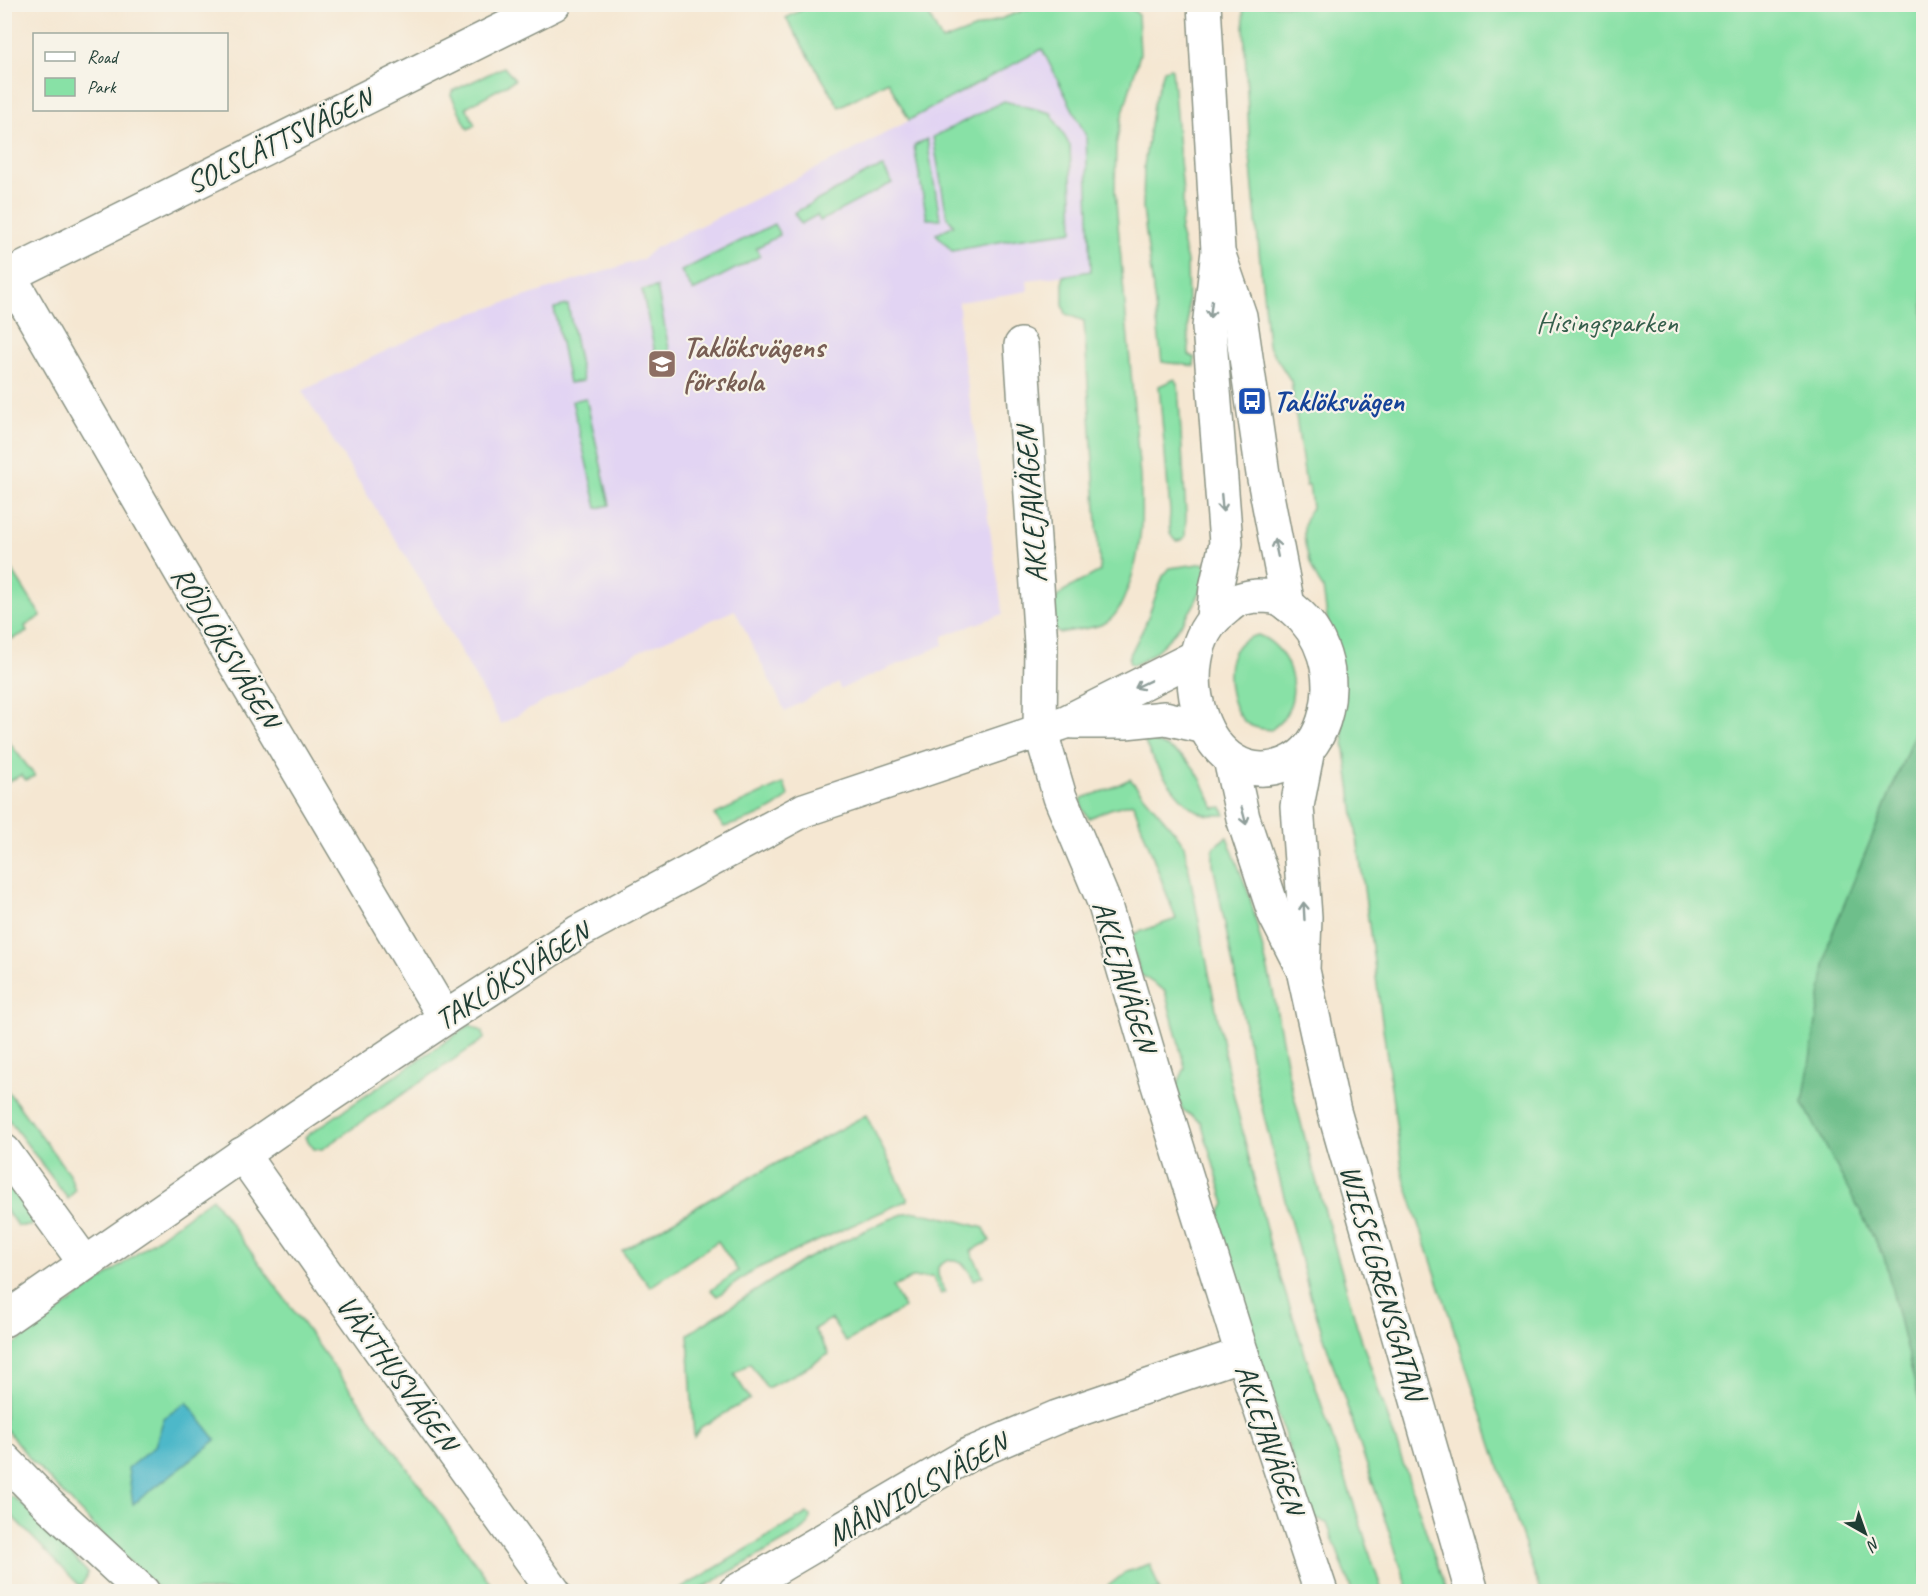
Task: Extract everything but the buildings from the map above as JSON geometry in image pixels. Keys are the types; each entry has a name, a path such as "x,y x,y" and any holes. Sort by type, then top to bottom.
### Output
{"street":[{"name":"SOLSLÄTTSVÄGEN","path":"7,277 554,4"},
{"name":"WIESELGRENSGATAN","path":"1204,4 1218,251 1209,327 1226,543 1216,588 1213,618"},
{"name":"WIESELGRENSGATAN","path":"1218,251 1240,316 1263,474 1288,605"},
{"name":"RÖDLÖKSVÄGEN","path":"7,277 445,1018"},
{"name":"AKLEJAVÄGEN","path":"1021,345 1041,645 1053,726 1060,797 1104,902 1153,1070 1242,1354 1321,1592"},
{"name":"WIESELGRENSGATAN","path":"1230,759 1253,768 1268,770 1295,760 1308,749 1317,736 1329,702 1328,676 1322,647 1314,631 1304,618 1275,598 1256,596 1237,600 1213,618 1204,632 1195,657 1195,699 1205,727 1230,759 1244,818 1275,915 1303,970"},
{"name":"TAKLÖKSVÄGEN","path":"4,1320 242,1154 570,937 804,810 1053,726 1195,657"},
{"name":"TAKLÖKSVÄGEN","path":"1053,726 1165,718 1205,727"},
{"name":"WIESELGRENSGATAN","path":"1308,749 1297,806 1305,917 1303,970 1334,1111 1472,1592"},
{"path":"4,1151 85,1263"},
{"name":"VÄXTHUSVÄGEN","path":"242,1154 554,1592"},
{"name":"MÅNVIOLSVÄGEN","path":"735,1592 968,1455 1058,1417 1242,1354"},
{"path":"4,1459 50,1506 143,1592"}],"shaded area":[{"name":"Taklöksvägens förskola","path":"1042,49 1086,136 1091,272 1027,280 1028,291 959,302 960,337 1003,614 943,636 943,645 840,689 838,683 785,711 735,610 642,650 501,724 422,582 302,391 446,322 643,259 655,248 858,148"}],"green space":[{"path":"806,5 924,5 942,41 1030,8 1030,5 1127,5 1138,14 1140,54 1116,145 1115,191 1140,481 1141,530 1132,577 1120,606 1105,623 1059,633 1054,630 1055,599 1065,590 1100,571 1084,321 1066,314 1063,305 1063,276 1091,271 1086,136 1042,49 909,120 888,81 839,107 786,18 807,7"},
{"name":"Hisingsparken","path":"1243,5 1923,5 1923,1591 1540,1591 1403,1175 1323,588 1313,571 1304,536 1304,525 1312,508 1309,485 1306,486 1291,381 1268,345 1250,156"},
{"path":"504,67 515,80 466,107 475,125 468,129 451,95 452,91"},
{"path":"1172,69 1183,193 1180,232 1187,262 1189,355 1195,358 1194,366 1162,362 1143,209 1144,166 1153,105 1164,70"},
{"path":"1004,101 1051,113 1070,146 1073,231 952,251 936,234 954,225 947,217 933,137"},
{"path":"927,139 940,219 927,219 914,146"},
{"path":"883,167 892,183 820,221 817,215 801,224 794,213 871,171"},
{"path":"774,224 780,235 756,248 760,256 693,291 681,271"},
{"path":"657,287 672,364 658,367 642,290"},
{"path":"568,305 583,381 569,383 554,308"},
{"path":"1175,379 1178,384 1186,515 1185,537 1176,541 1169,528 1170,511 1159,386"},
{"path":"586,398 610,505 597,508 572,401"},
{"path":"5,559 41,616 25,626 27,632 12,639 5,635"},
{"path":"1205,563 1205,576 1201,591 1182,623 1157,650 1144,660 1132,665 1129,657 1145,625 1163,576 1170,568"},
{"path":"1258,635 1269,640 1277,648 1290,669 1292,681 1293,693 1290,705 1284,718 1271,730 1248,724 1237,710 1230,690 1229,668 1235,650 1245,640"},
{"path":"1923,713 1923,1417 1884,1257 1803,1103 1829,941"},
{"path":"1152,735 1153,741 1178,753 1192,766 1203,783 1214,808 1222,807 1225,815 1201,813 1184,801 1166,779 1146,745 1143,736"},
{"path":"5,737 35,776 26,780 21,775 5,784"},
{"path":"1130,779 1184,845 1229,1076 1271,1249 1382,1591 1352,1591 1327,1523 1312,1518 1215,1223 1225,1204 1201,1122 1183,1110 1178,1100 1176,1087 1185,1068 1165,991 1140,974 1131,938 1133,934 1176,919 1133,803 1089,818 1082,809 1082,798"},
{"path":"784,783 788,796 775,807 758,816 724,827 714,815"},
{"path":"1227,837 1250,897 1273,991 1288,1073 1357,1326 1446,1591 1409,1591 1311,1299 1258,1092 1213,864 1214,848"},
{"path":"470,1025 483,1032 484,1039 322,1149 314,1149 305,1137"},
{"path":"4,1086 70,1175 75,1190 68,1199 5,1115"},
{"path":"866,1115 908,1200 756,1269 717,1296 711,1290 738,1271 718,1241 650,1287 622,1251 712,1198"},
{"path":"4,1177 32,1215 30,1226 18,1226 5,1209"},
{"path":"212,1198 496,1591 161,1591 116,1549 31,1460 5,1428 4,1352"},
{"path":"916,1212 984,1228 990,1241 971,1251 983,1276 974,1280 964,1265 959,1262 950,1260 944,1262 938,1267 938,1275 945,1292 941,1294 933,1277 912,1278 893,1287 904,1308 846,1342 831,1319 814,1329 829,1354 767,1388 750,1363 734,1374 750,1399 701,1427 694,1437 688,1334 804,1260 885,1221 906,1213"},
{"path":"4,1496 13,1497 27,1508 88,1573 81,1587 7,1511"},
{"path":"807,1513 810,1516 809,1522 797,1534 698,1591 677,1591"},
{"path":"1150,1564 1160,1591 1109,1591 1108,1586 1126,1572"}],"water":[{"path":"187,1402 216,1440 133,1504 128,1468 155,1446 164,1418"}],"place":[{"name":"Taklöksvägens förskola","path":"662,364"},
{"name":"Taklöksvägen","path":"1252,401"}]}
